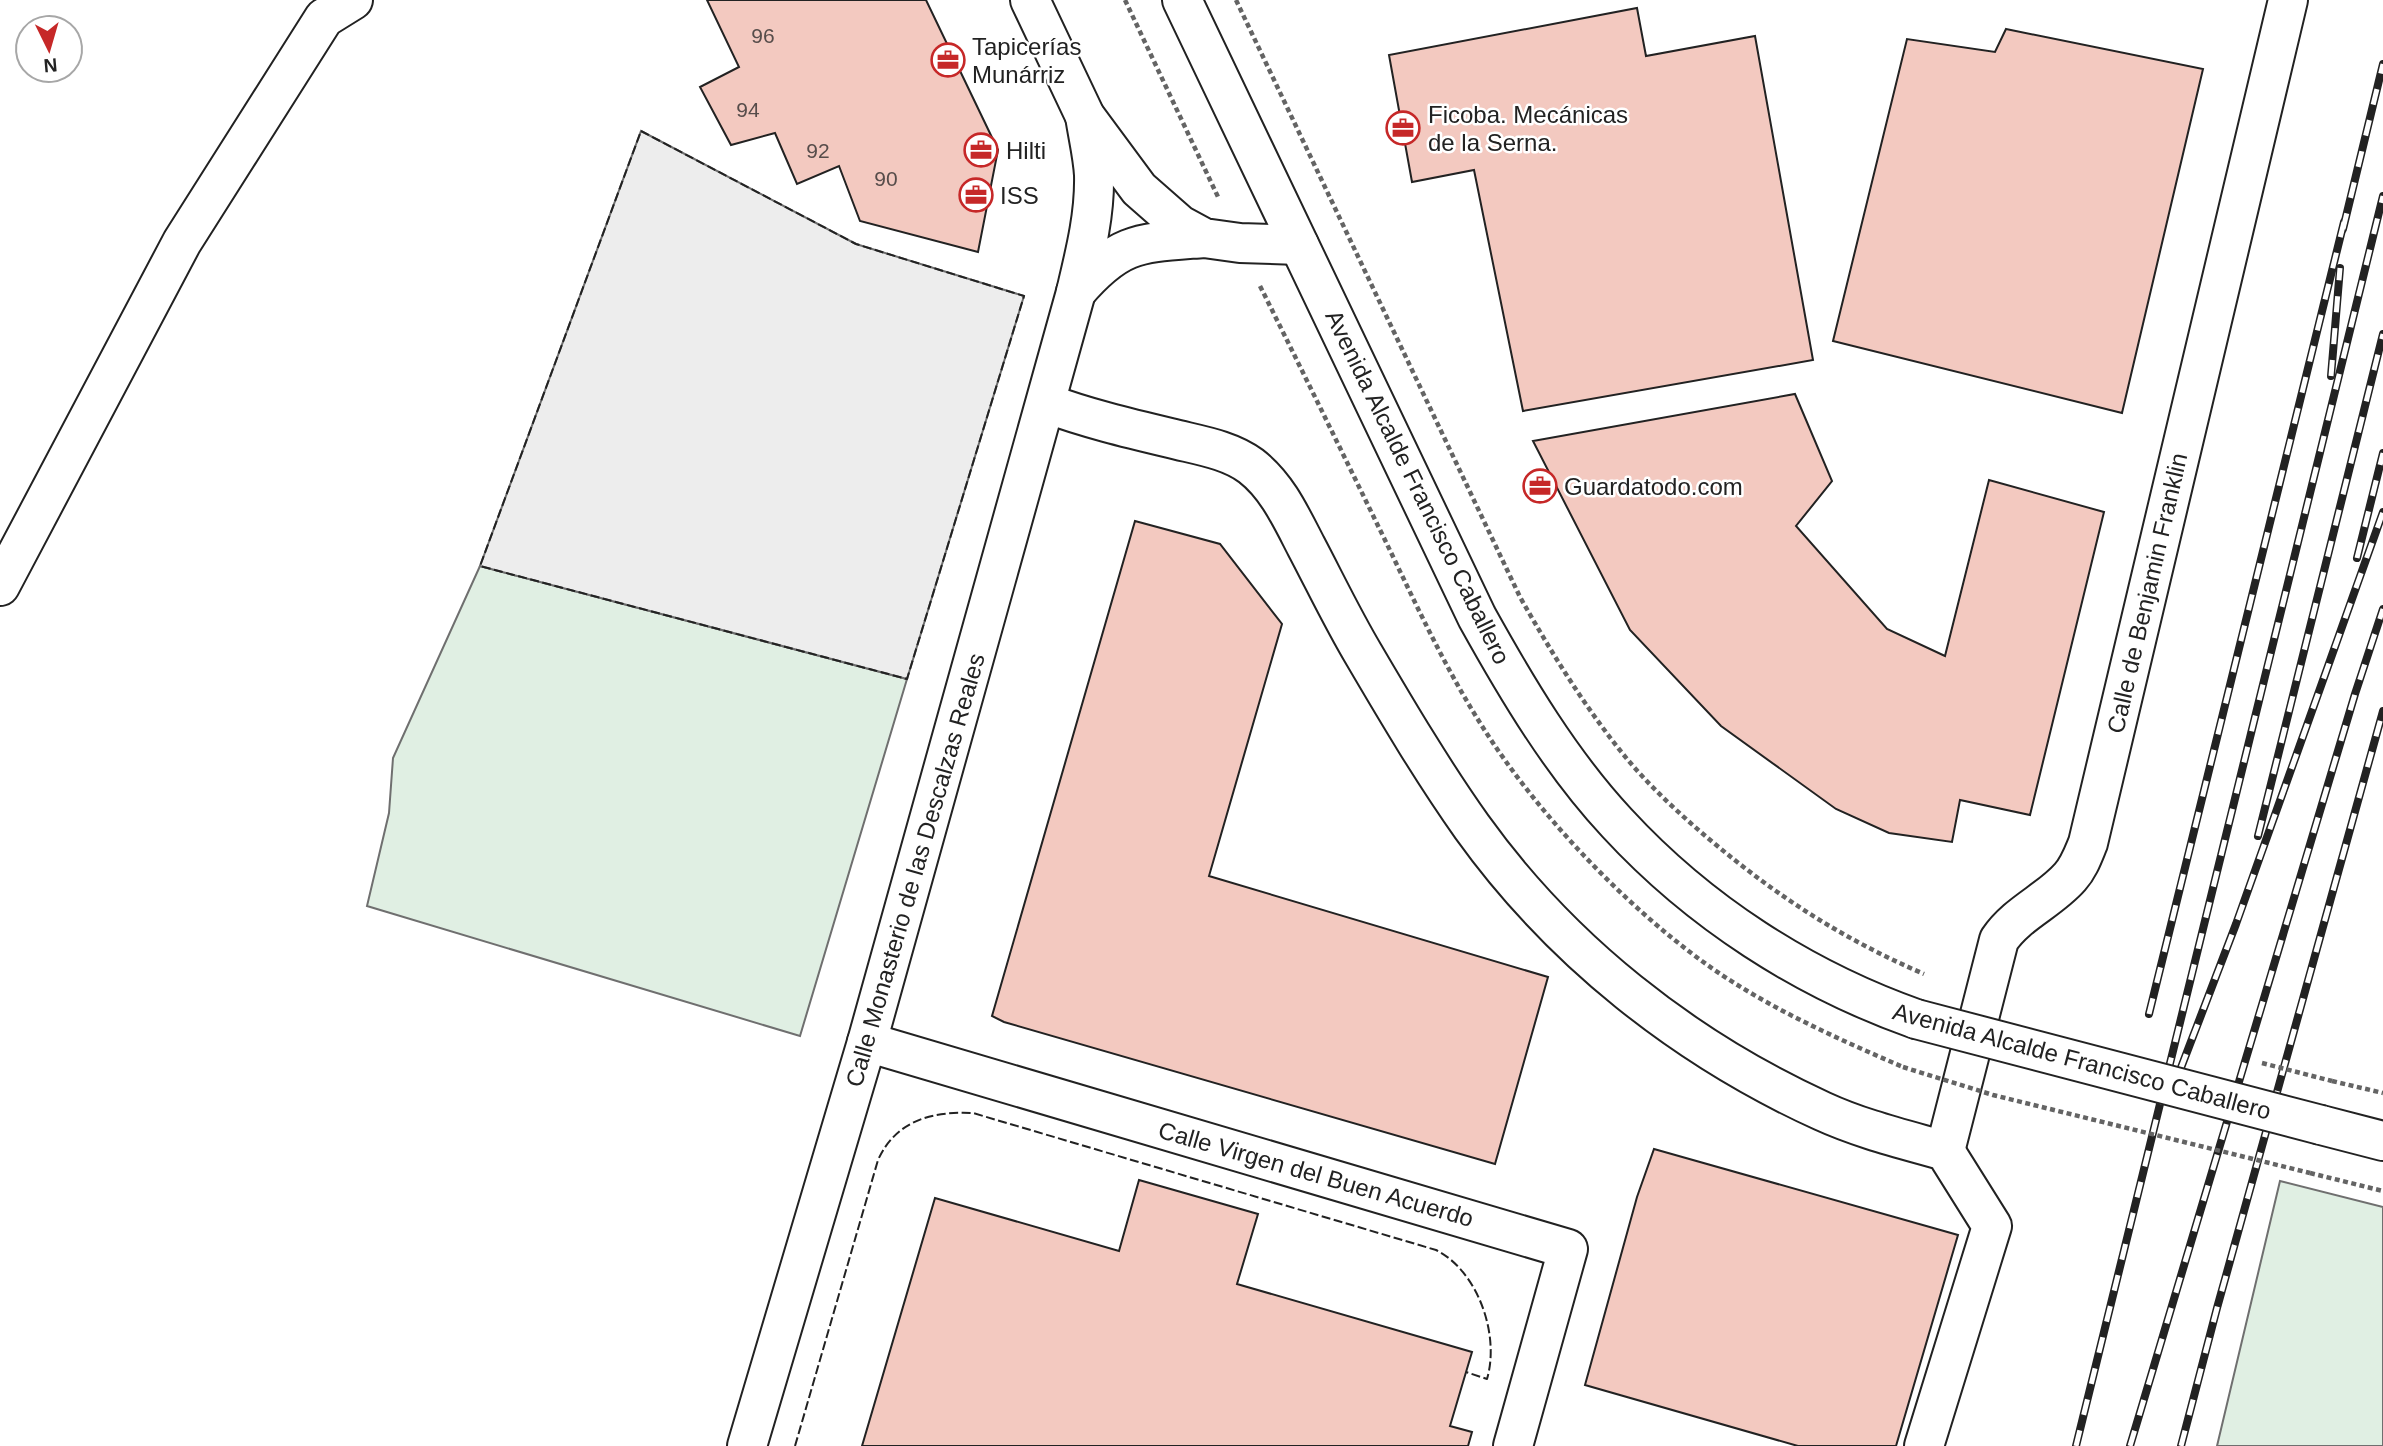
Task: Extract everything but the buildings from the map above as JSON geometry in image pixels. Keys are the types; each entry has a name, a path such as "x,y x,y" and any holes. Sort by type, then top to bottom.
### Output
{"street":[{"path":"0,586 183,242 324,18 353,0"},
{"path":"1030,0 1085,116 1139,189 1180,225 1222,240 1299,245"},
{"name":"Avenida Alcalde Francisco Caballero","path":"1182,0 1477,617 1504,665 1576,773 1616,823 1666,871 1721,917 1772,951 1820,979 1874,1004 1916,1019 2383,1141"},
{"name":"Calle de Benjamin Franklin","path":"1945,1150 1999,940 2014,922 2070,877 2081,861 2088,843 2288,0"},
{"name":"Calle Monasterio de las Descalzas Reales","path":"747,1446 867,1042 1076,292 1093,209 1094,173 1085,116"},
{"name":"Calle Monasterio de las Descalzas Reales","path":"1076,292 1108,260 1126,249 1157,242 1222,240"},
{"path":"1045,403 1083,417 1224,452 1250,465 1265,478 1289,513 1362,652 1467,818 1546,916 1583,953 1650,1009 1685,1034 1774,1087 1824,1112 1883,1134 1945,1150 1992,1226 1924,1446"},
{"name":"Calle Virgen del Buen Acuerdo","path":"867,1042 1568,1249 1513,1446"}],"path":[{"path":"1125,0 1222,240 1410,593"},
{"name":"Avenida Alcalde Francisco Caballero","path":"1236,0 1520,597 1554,656 1590,710 1620,751 1669,805 1746,870 1810,916 1875,953 1928,976"},
{"name":"Avenida Alcalde Francisco Caballero","path":"1903,1067 1993,1095 2383,1191"},
{"path":"2332,1081 2383,1093"}],"green space":[{"path":"480,566 907,679 800,1036 367,906 389,813 393,758"},
{"path":"2280,1181 2383,1207 2383,1446 2217,1446"}],"shaded area":[{"path":"641,131 856,244 1024,296 907,679 480,566"}],"railway":[{"path":"2343,229 2383,64"},
{"path":"2076,1446 2383,196"},
{"path":"2149,1014 2344,222"},
{"path":"2331,376 2340,268"},
{"path":"2258,836 2383,334"},
{"path":"2357,558 2383,453"},
{"path":"2169,1099 2236,924 2383,512"},
{"path":"2130,1446 2355,694 2383,609"},
{"path":"2181,1446 2383,711"}],"fence":[{"path":"641,131 856,244 1024,296 907,679 480,566 641,131"},
{"path":"795,1446 878,1160 886,1146 905,1127 930,1116 944,1114 973,1113 1436,1250 1464,1273 1474,1288 1488,1324 1490,1362 1487,1379 1466,1372"}],"place":[{"name":"Tapicerías Munárriz","path":"948,60"},
{"name":"Ficoba. Mecánicas de la Serna.","path":"1403,128"},
{"name":"Hilti","path":"981,150"},
{"name":"ISS","path":"976,195"},
{"name":"Guardatodo.com","path":"1540,486"}]}
